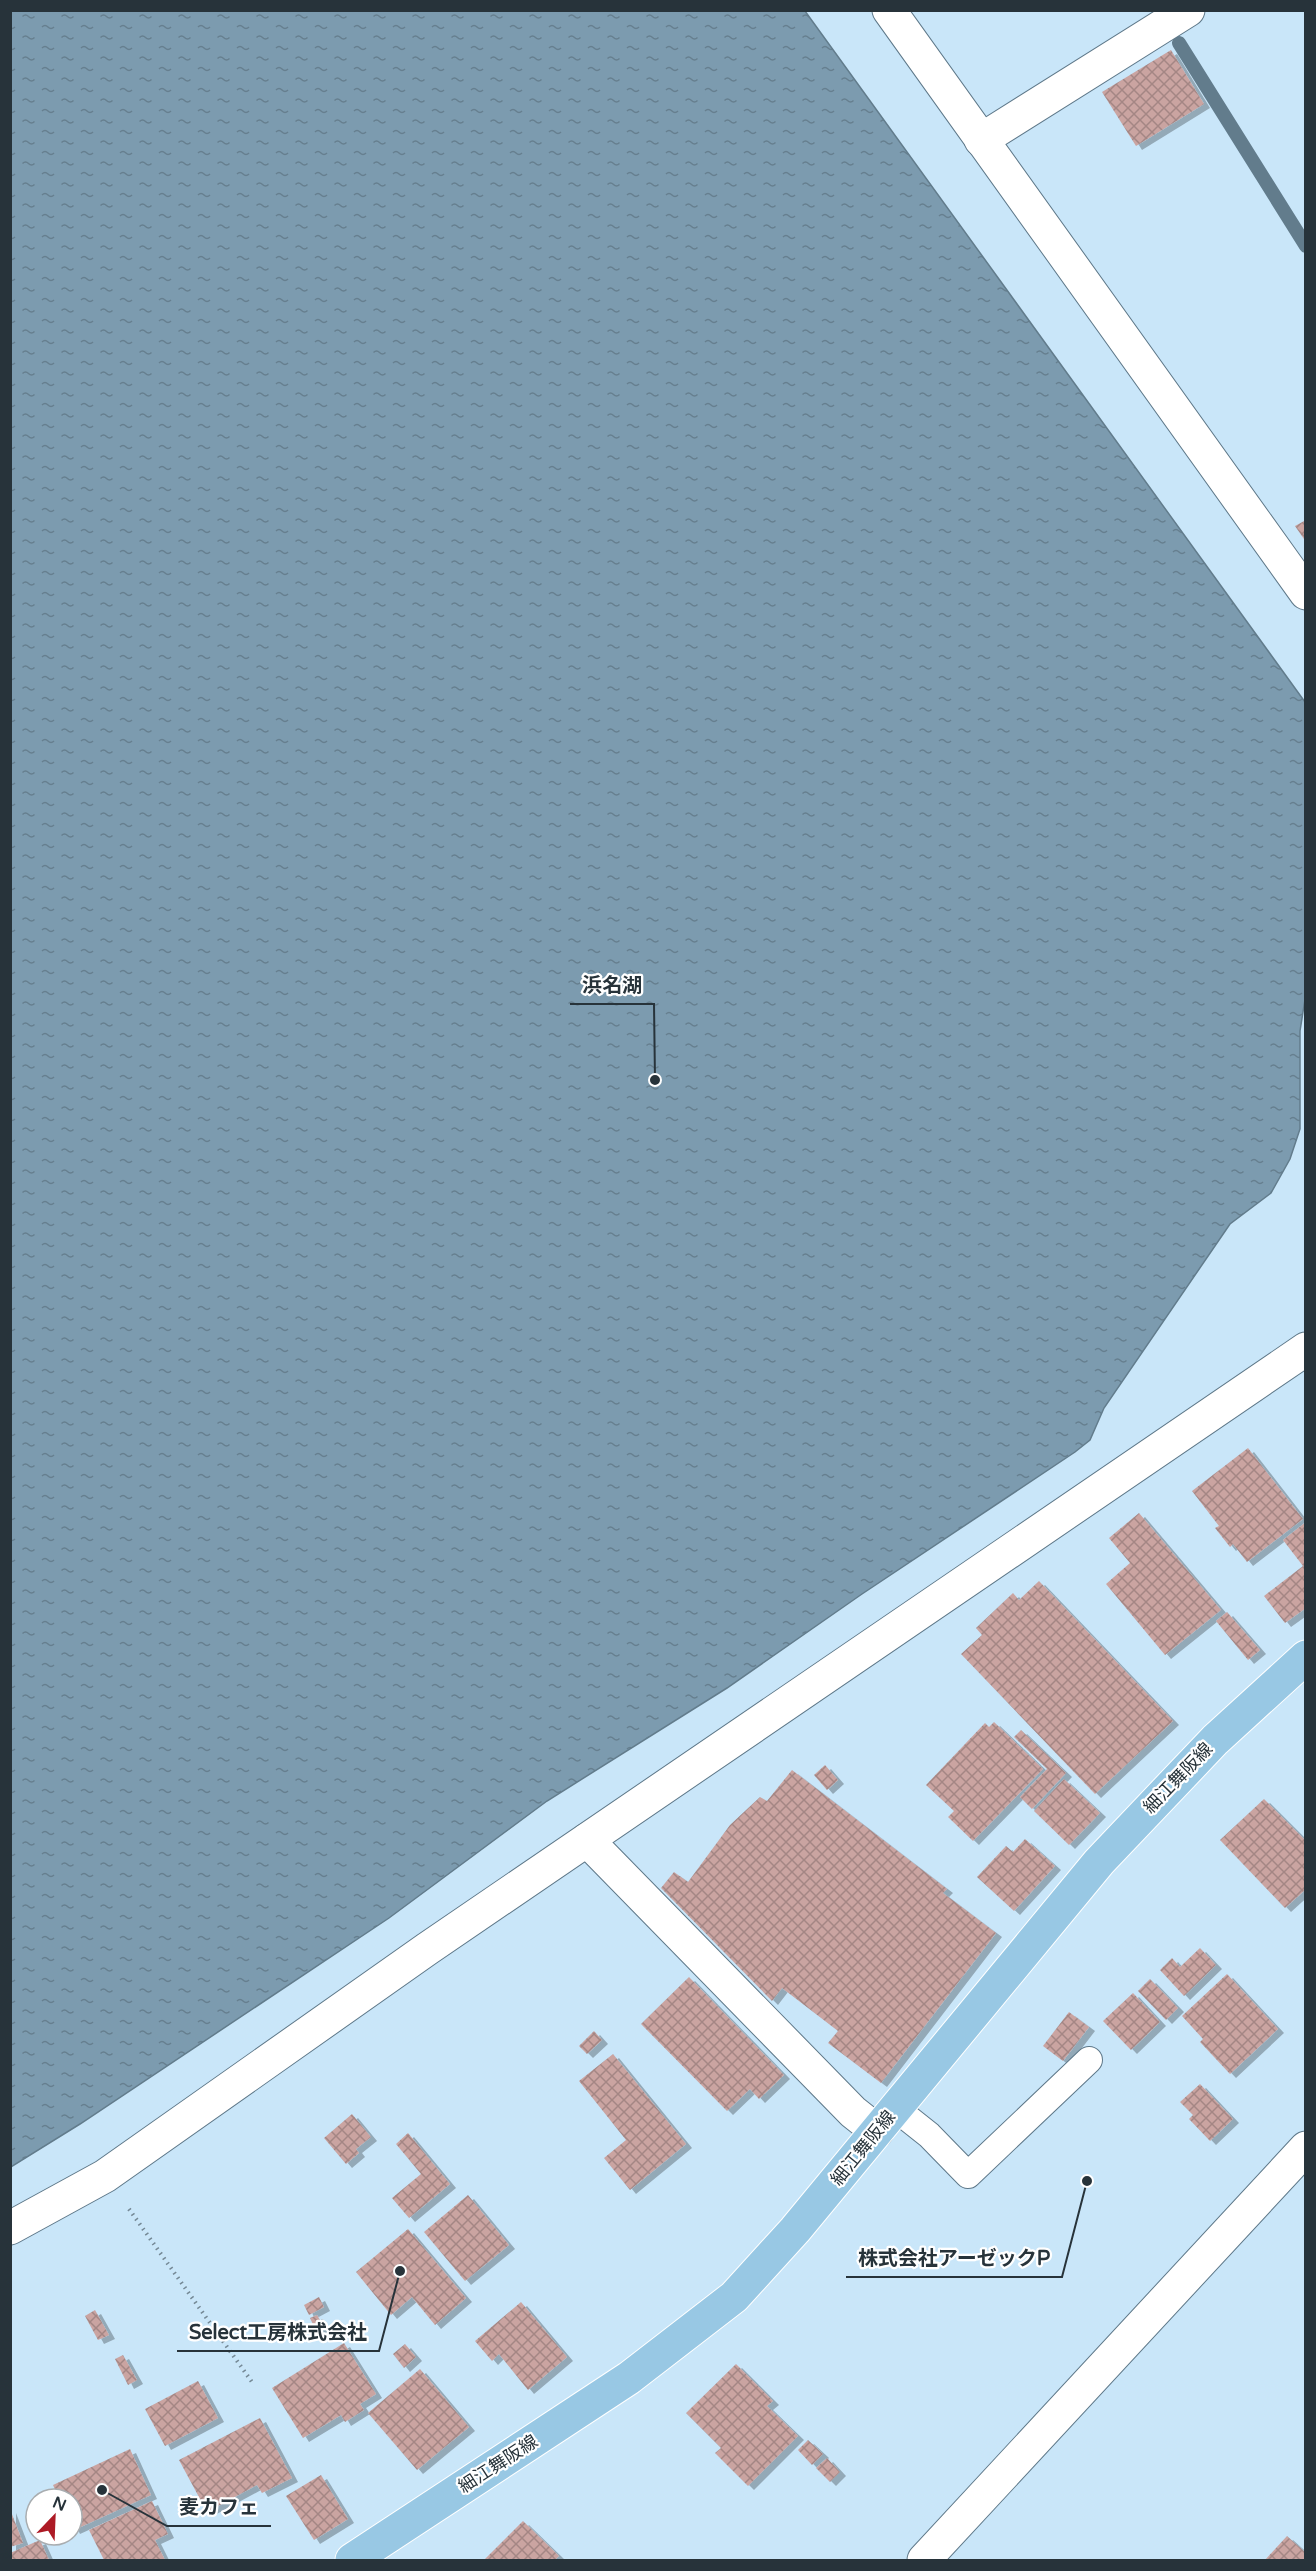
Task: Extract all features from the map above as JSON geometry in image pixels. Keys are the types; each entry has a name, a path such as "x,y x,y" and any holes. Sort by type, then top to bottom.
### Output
{"main road":[{"name":"細江舞阪線","path":"352,2560 628,2378 734,2297 764,2266 1099,1862 1215,1740 1305,1657"}],"street":[{"path":"889,10 1305,593"},
{"path":"981,140 1188,10"},
{"path":"10,2228 105,2176 587,1840 1305,1349"},
{"path":"587,1840 853,2112 886,2119"},
{"path":"924,2560 1305,2148"}],"lane":[{"path":"886,2119 929,2135 968,2175 1089,2060"}],"path":[{"path":"105,2176 252,2382"}],"water":[{"path":"11,10 805,11 1305,702 1306,993 1300,1031 1300,1129 1290,1159 1271,1193 1230,1224 1104,1408 1090,1440 727,1688 547,1801 389,1918 80,2124 11,2167"}],"building":[{"path":"1171,50 1204,104 1136,146 1102,92"},
{"path":"1306,520 1306,542 1295,526"},
{"path":"1248,1448 1303,1519 1247,1562 1233,1544 1230,1547 1215,1528 1219,1526 1192,1491"},
{"path":"1139,1513 1221,1610 1165,1655 1106,1584 1130,1563 1109,1538"},
{"path":"1306,1522 1306,1608 1285,1623 1264,1596 1303,1566 1283,1540"},
{"path":"1039,1581 1173,1721 1095,1794 961,1654 982,1635 976,1628 1013,1593 1019,1600"},
{"path":"1227,1612 1260,1650 1248,1660 1216,1621"},
{"path":"994,1722 1043,1769 973,1841 948,1817 954,1811 926,1785 985,1723 989,1727"},
{"path":"1021,1730 1066,1773 1032,1809 1020,1797 1047,1769 1014,1737"},
{"path":"825,1765 838,1780 827,1790 814,1775"},
{"path":"792,1770 947,1889 943,1893 996,1933 881,2083 828,2043 838,2031 782,1988 772,2001 661,1888 674,1872 688,1882 730,1825 760,1797 767,1801"},
{"path":"1064,1779 1100,1813 1069,1845 1034,1811"},
{"path":"1264,1799 1306,1841 1306,1889 1285,1908 1220,1840"},
{"path":"1025,1839 1055,1866 1014,1911 977,1877 1006,1846 1013,1852"},
{"path":"1200,1948 1216,1965 1184,1996 1160,1970 1172,1958 1180,1967"},
{"path":"1227,1974 1278,2029 1230,2074 1200,2042 1203,2039 1182,2016"},
{"path":"689,1977 784,2075 759,2099 750,2089 727,2111 641,2024"},
{"path":"1150,1979 1178,2008 1166,2020 1138,1991"},
{"path":"1133,1993 1160,2022 1131,2050 1103,2021"},
{"path":"1069,2012 1089,2027 1063,2061 1043,2046"},
{"path":"594,2031 602,2040 587,2054 579,2046"},
{"path":"613,2054 686,2144 630,2190 604,2158 626,2140 579,2081"},
{"path":"1200,2084 1233,2119 1210,2141 1189,2119 1193,2115 1180,2102"},
{"path":"352,2114 371,2137 356,2149 359,2153 346,2164 324,2138"},
{"path":"408,2133 450,2184 409,2218 392,2198 421,2174 396,2144"},
{"path":"468,2195 509,2245 465,2281 424,2232"},
{"path":"408,2229 466,2298 435,2325 412,2297 391,2315 356,2272"},
{"path":"319,2297 324,2307 309,2315 304,2305"},
{"path":"521,2302 567,2357 528,2390 499,2354 492,2361 475,2341"},
{"path":"95,2310 109,2335 98,2340 85,2316"},
{"path":"317,2315 324,2327 316,2331 310,2318"},
{"path":"344,2343 376,2394 360,2404 364,2410 345,2422 341,2415 303,2438 272,2388"},
{"path":"405,2344 416,2357 404,2368 393,2354"},
{"path":"123,2355 137,2380 128,2385 115,2359"},
{"path":"736,2364 773,2401 767,2406 798,2436 748,2486 715,2453 721,2448 686,2413"},
{"path":"420,2369 469,2427 417,2470 368,2413"},
{"path":"198,2381 218,2418 165,2446 145,2409"},
{"path":"260,2418 292,2478 262,2493 257,2485 207,2512 179,2460"},
{"path":"808,2440 823,2454 812,2465 798,2450"},
{"path":"130,2449 151,2495 84,2525 84,2487 54,2487 53,2485"},
{"path":"827,2458 840,2472 830,2482 816,2468"},
{"path":"321,2475 348,2519 314,2540 286,2496"},
{"path":"152,2501 168,2534 155,2540 165,2560 104,2560 89,2530"},
{"path":"10,2509 23,2543 10,2547"},
{"path":"523,2521 559,2556 555,2560 484,2560"},
{"path":"1287,2536 1306,2553 1306,2560 1265,2560"},
{"path":"24,2547 43,2547 49,2560 10,2560 10,2553"}],"waterway":[{"path":"1179,43 1306,246"}],"place":[{"name":"浜名湖","path":"655,1080"},
{"name":"株式会社アーゼックP","path":"1087,2181"},
{"name":"Select工房株式会社","path":"400,2271"},
{"name":"麦カフェ","path":"102,2490"}]}
